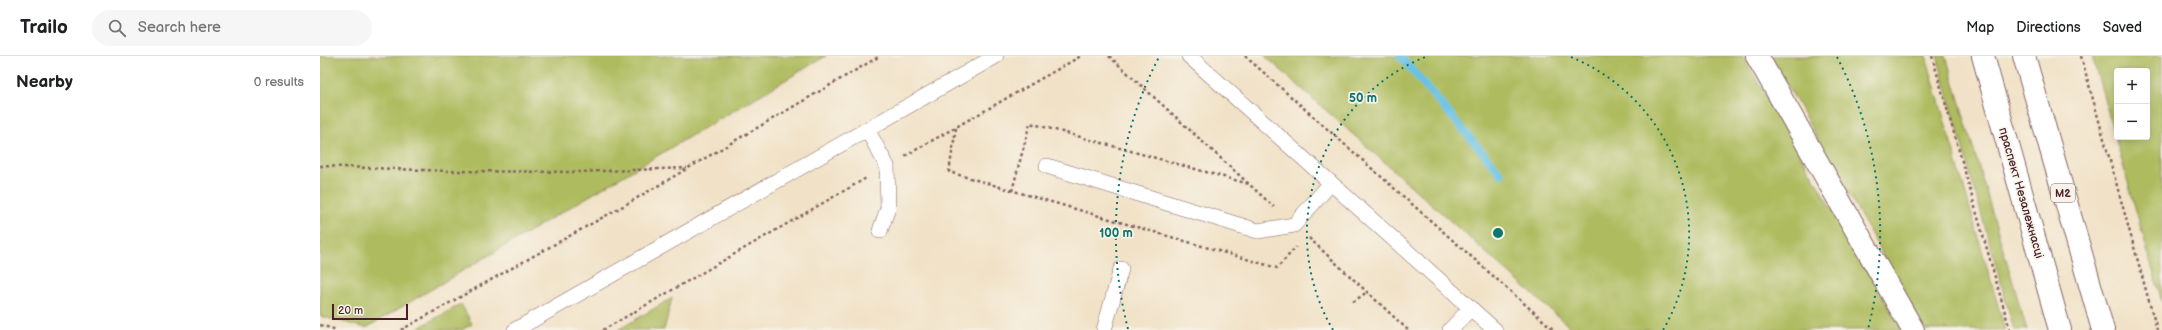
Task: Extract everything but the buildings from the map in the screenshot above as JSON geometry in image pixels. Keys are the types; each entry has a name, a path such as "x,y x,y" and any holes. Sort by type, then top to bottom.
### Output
{"main road":[{"path":"1757,56 1913,330"},
{"name":"праспект Незалежнасці","path":"1983,56 2060,330"},
{"name":"М2","path":"2024,56 2103,330"}],"lane":[{"path":"515,330 868,131 996,56"},
{"path":"1189,56 1496,330"},
{"path":"868,131 887,166 888,208 880,231"},
{"path":"1047,166 1258,231 1294,225 1331,182"},
{"path":"1104,330 1121,269"},
{"path":"1450,330 1471,308"}],"path":[{"path":"401,330 688,168 880,56"},
{"path":"603,330 1080,56"},
{"path":"1109,56 1408,330"},
{"path":"1245,56 1554,330"},
{"path":"1932,56 2010,330"},
{"path":"2081,56 2157,330"},
{"path":"1012,191 1030,123 1250,185"},
{"path":"956,127 949,172 1276,268 1306,235"},
{"path":"320,166 448,171 578,172 688,168"},
{"path":"1353,302 1367,292"},
{"path":"320,325 337,330"}],"green space":[{"path":"320,56 826,56 366,328 320,316"},
{"path":"1265,56 1743,56 1902,330 1573,330"},
{"path":"1771,56 1926,56 2005,330 1925,330"},
{"path":"1937,56 1946,56 2027,330 2014,330"},
{"path":"2092,56 2162,56 2162,302 2116,140 2150,140 2150,68 2114,68 2114,133"},
{"path":"672,298 664,330 618,330"},
{"path":"461,304 472,324 462,330 415,330"}],"waterway":[{"path":"1400,56 1501,174"}]}
